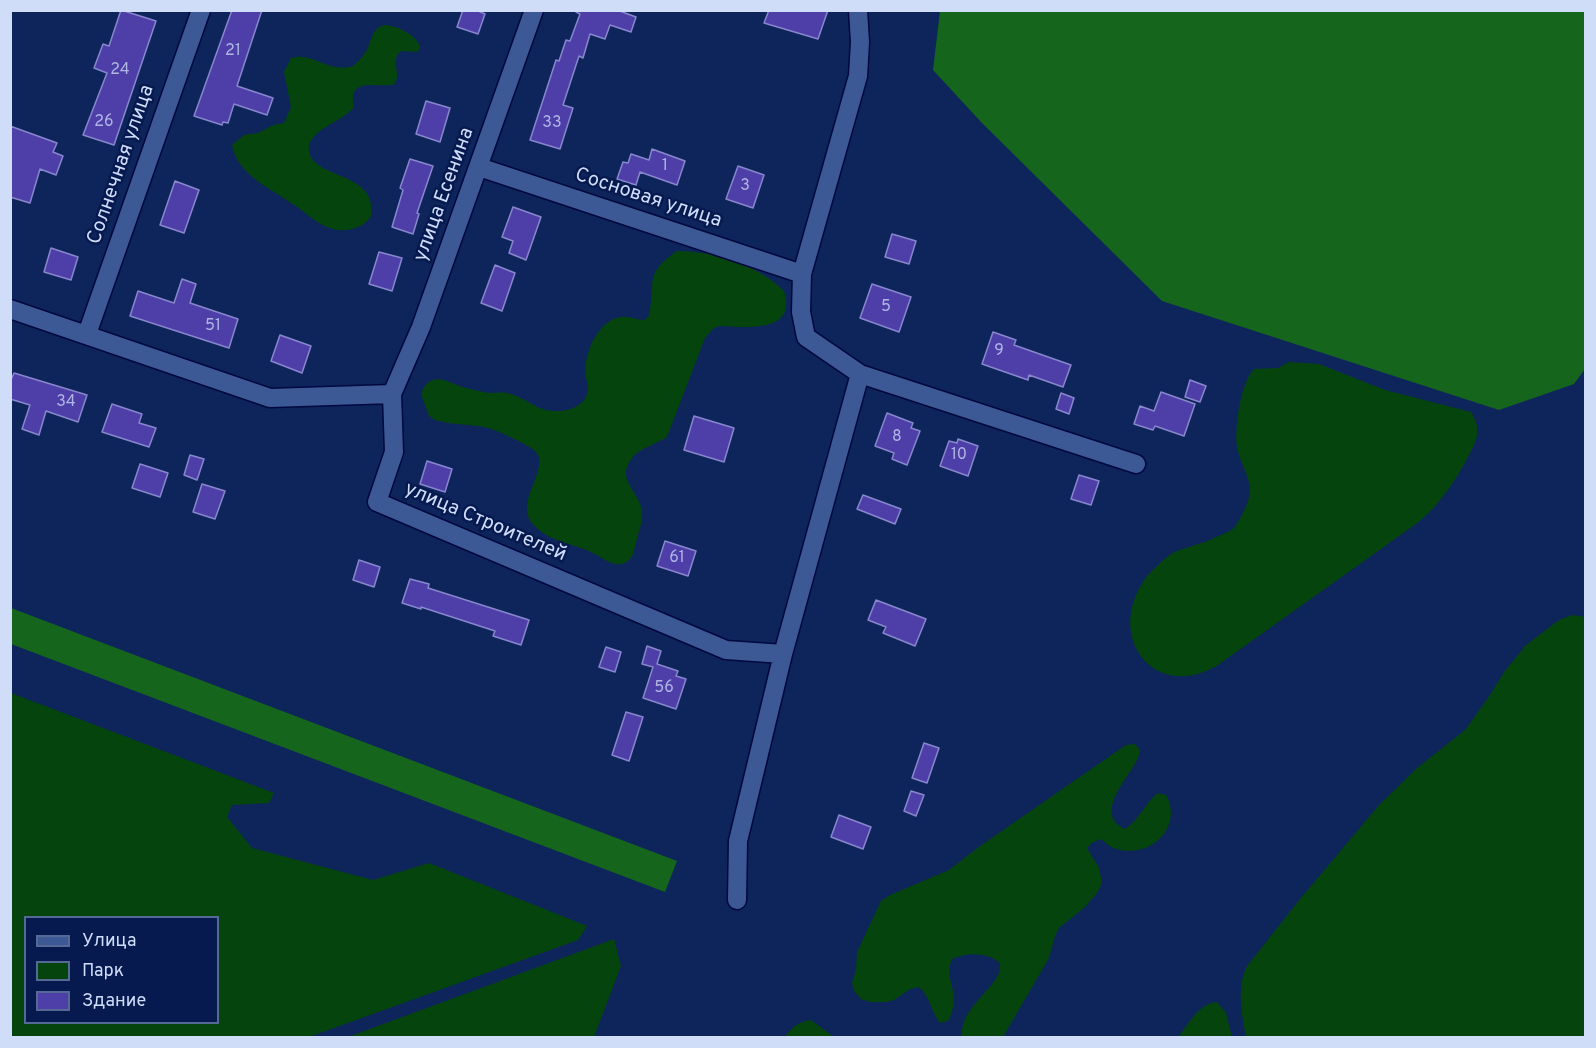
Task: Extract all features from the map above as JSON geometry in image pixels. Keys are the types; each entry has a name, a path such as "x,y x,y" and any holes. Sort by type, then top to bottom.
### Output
{"street":[{"name":"Солнечная улица","path":"87,334 201,10"},
{"name":"улица Есенина","path":"392,394 421,327 534,10"},
{"path":"858,10 860,42 858,76 802,274 801,312 806,337 860,374 1136,464"},
{"name":"Сосновая улица","path":"479,167 802,274"},
{"path":"10,309 270,398 392,394"},
{"path":"737,900 738,841 783,654 860,374"},
{"name":"улица Строителей","path":"392,394 393,452 377,502 726,650 783,654"}],"green space":[{"path":"940,11 1585,11 1585,369 1574,384 1499,410 1162,301 982,123 933,70"},
{"path":"384,25 411,35 420,48 417,52 401,51 397,55 397,77 393,85 359,87 353,98 354,107 319,132 309,144 310,156 317,164 353,182 364,190 370,201 371,216 365,223 352,229 335,230 321,224 248,173 235,156 232,145 244,135 258,133 273,125 284,123 291,107 284,72 291,58 306,57 336,67 353,66 367,50 373,33"},
{"path":"677,251 720,257 748,267 762,274 784,291 786,305 783,315 776,321 754,327 719,326 705,338 667,437 640,451 627,466 627,479 640,504 642,520 631,557 626,562 618,564 546,535 532,523 527,504 539,465 539,457 534,450 489,428 435,420 429,416 421,394 430,381 436,379 484,392 513,395 548,410 559,411 576,407 587,395 586,362 595,337 613,319 624,317 644,320 649,316 655,273 666,259"},
{"path":"1289,362 1319,364 1385,390 1471,412 1477,426 1476,440 1451,486 1435,507 1416,524 1218,665 1195,675 1174,676 1156,670 1142,658 1133,642 1130,622 1134,601 1147,576 1168,556 1227,533 1236,525 1247,504 1250,489 1236,439 1245,384 1254,369 1278,368"},
{"path":"11,608 677,861 665,892 11,644"},
{"path":"1572,615 1586,617 1585,1037 1246,1037 1241,992 1247,966 1379,805 1417,768 1465,730 1504,672 1526,645 1559,620"},
{"path":"11,693 274,793 269,803 232,805 227,817 252,848 373,880 429,863 587,926 578,940 309,1037 11,1037"},
{"path":"1135,744 1140,750 1138,758 1116,795 1112,805 1112,814 1116,822 1125,829 1158,793 1166,795 1171,818 1167,829 1152,845 1141,849 1129,851 1115,848 1101,839 1087,848 1099,868 1102,883 1085,907 1059,928 1049,958 1003,1037 962,1037 963,1027 970,1010 1000,971 1000,963 983,955 970,954 952,959 949,974 954,1002 948,1021 940,1023 926,995 919,987 910,989 887,1002 870,1002 861,999 854,991 852,983 857,952 881,901 949,870 1126,745"},
{"path":"614,939 621,966 594,1037 348,1037"},
{"path":"1217,1002 1226,1013 1232,1037 1178,1037 1199,1010"},
{"path":"811,1020 834,1037 785,1037 790,1030 802,1022"}],"building":[{"path":"121,10 156,21 114,145 83,135 107,73 94,68 103,44 109,46"},
{"path":"232,10 262,10 237,86 273,98 267,115 234,104 228,123 223,122 222,125 194,116"},
{"path":"463,10 476,10 485,14 478,34 457,27"},
{"path":"576,10 617,10 636,17 631,32 610,25 605,39 590,34 583,58 579,56 563,105 573,108 560,149 530,140 556,60 559,61 566,40 570,41 580,14"},
{"path":"769,10 828,10 818,39 764,23"},
{"path":"426,101 450,108 440,142 416,134"},
{"path":"10,126 57,143 53,152 63,156 56,175 40,169 30,203 10,197"},
{"path":"652,149 685,161 677,185 640,172 636,185 617,179 623,162 628,163 631,154 649,160"},
{"path":"410,159 433,166 417,213 419,214 413,234 392,227 403,190 400,188"},
{"path":"738,166 764,175 753,208 726,199"},
{"path":"175,181 199,190 184,233 160,225"},
{"path":"513,207 541,217 526,260 509,253 513,241 502,237"},
{"path":"892,234 916,241 909,264 885,257"},
{"path":"51,248 78,257 71,280 44,272"},
{"path":"379,252 402,258 392,291 369,284"},
{"path":"495,265 515,273 502,311 481,303"},
{"path":"182,279 196,284 190,303 238,319 229,348 130,316 138,291 174,303"},
{"path":"872,284 911,297 899,332 860,318"},
{"path":"993,332 1016,340 1014,345 1071,365 1063,387 1029,375 1028,380 982,364"},
{"path":"280,335 311,346 302,373 271,361"},
{"path":"14,373 87,395 78,422 46,411 39,435 22,429 30,405 10,399 10,382"},
{"path":"1190,380 1206,386 1200,402 1185,397"},
{"path":"1161,392 1195,404 1184,436 1155,426 1153,430 1134,424 1140,406 1154,411"},
{"path":"1061,393 1074,398 1069,414 1056,409"},
{"path":"112,404 142,414 139,423 156,428 149,447 102,432"},
{"path":"887,413 913,423 911,428 920,431 907,465 892,459 894,453 875,446"},
{"path":"694,416 734,428 724,462 684,450"},
{"path":"958,439 978,446 968,476 940,466 949,441 957,443"},
{"path":"190,455 204,459 197,480 184,475"},
{"path":"427,461 452,469 445,492 420,484"},
{"path":"140,464 168,473 160,497 132,488"},
{"path":"1079,475 1099,481 1091,505 1071,499"},
{"path":"202,484 225,491 215,519 193,512"},
{"path":"863,495 901,509 895,524 857,509"},
{"path":"665,541 696,551 688,576 657,566"},
{"path":"359,560 380,567 374,587 353,580"},
{"path":"410,579 429,584 428,588 529,620 521,645 493,636 495,631 402,603"},
{"path":"876,600 926,619 915,646 883,633 886,627 868,620"},
{"path":"647,646 661,651 657,664 678,671 676,676 686,679 676,709 643,698 653,667 642,664"},
{"path":"606,647 621,652 615,672 599,667"},
{"path":"626,712 643,717 629,761 612,755"},
{"path":"924,743 939,748 927,783 912,778"},
{"path":"911,791 924,795 916,816 904,811"},
{"path":"839,815 871,827 863,849 831,837"}]}
